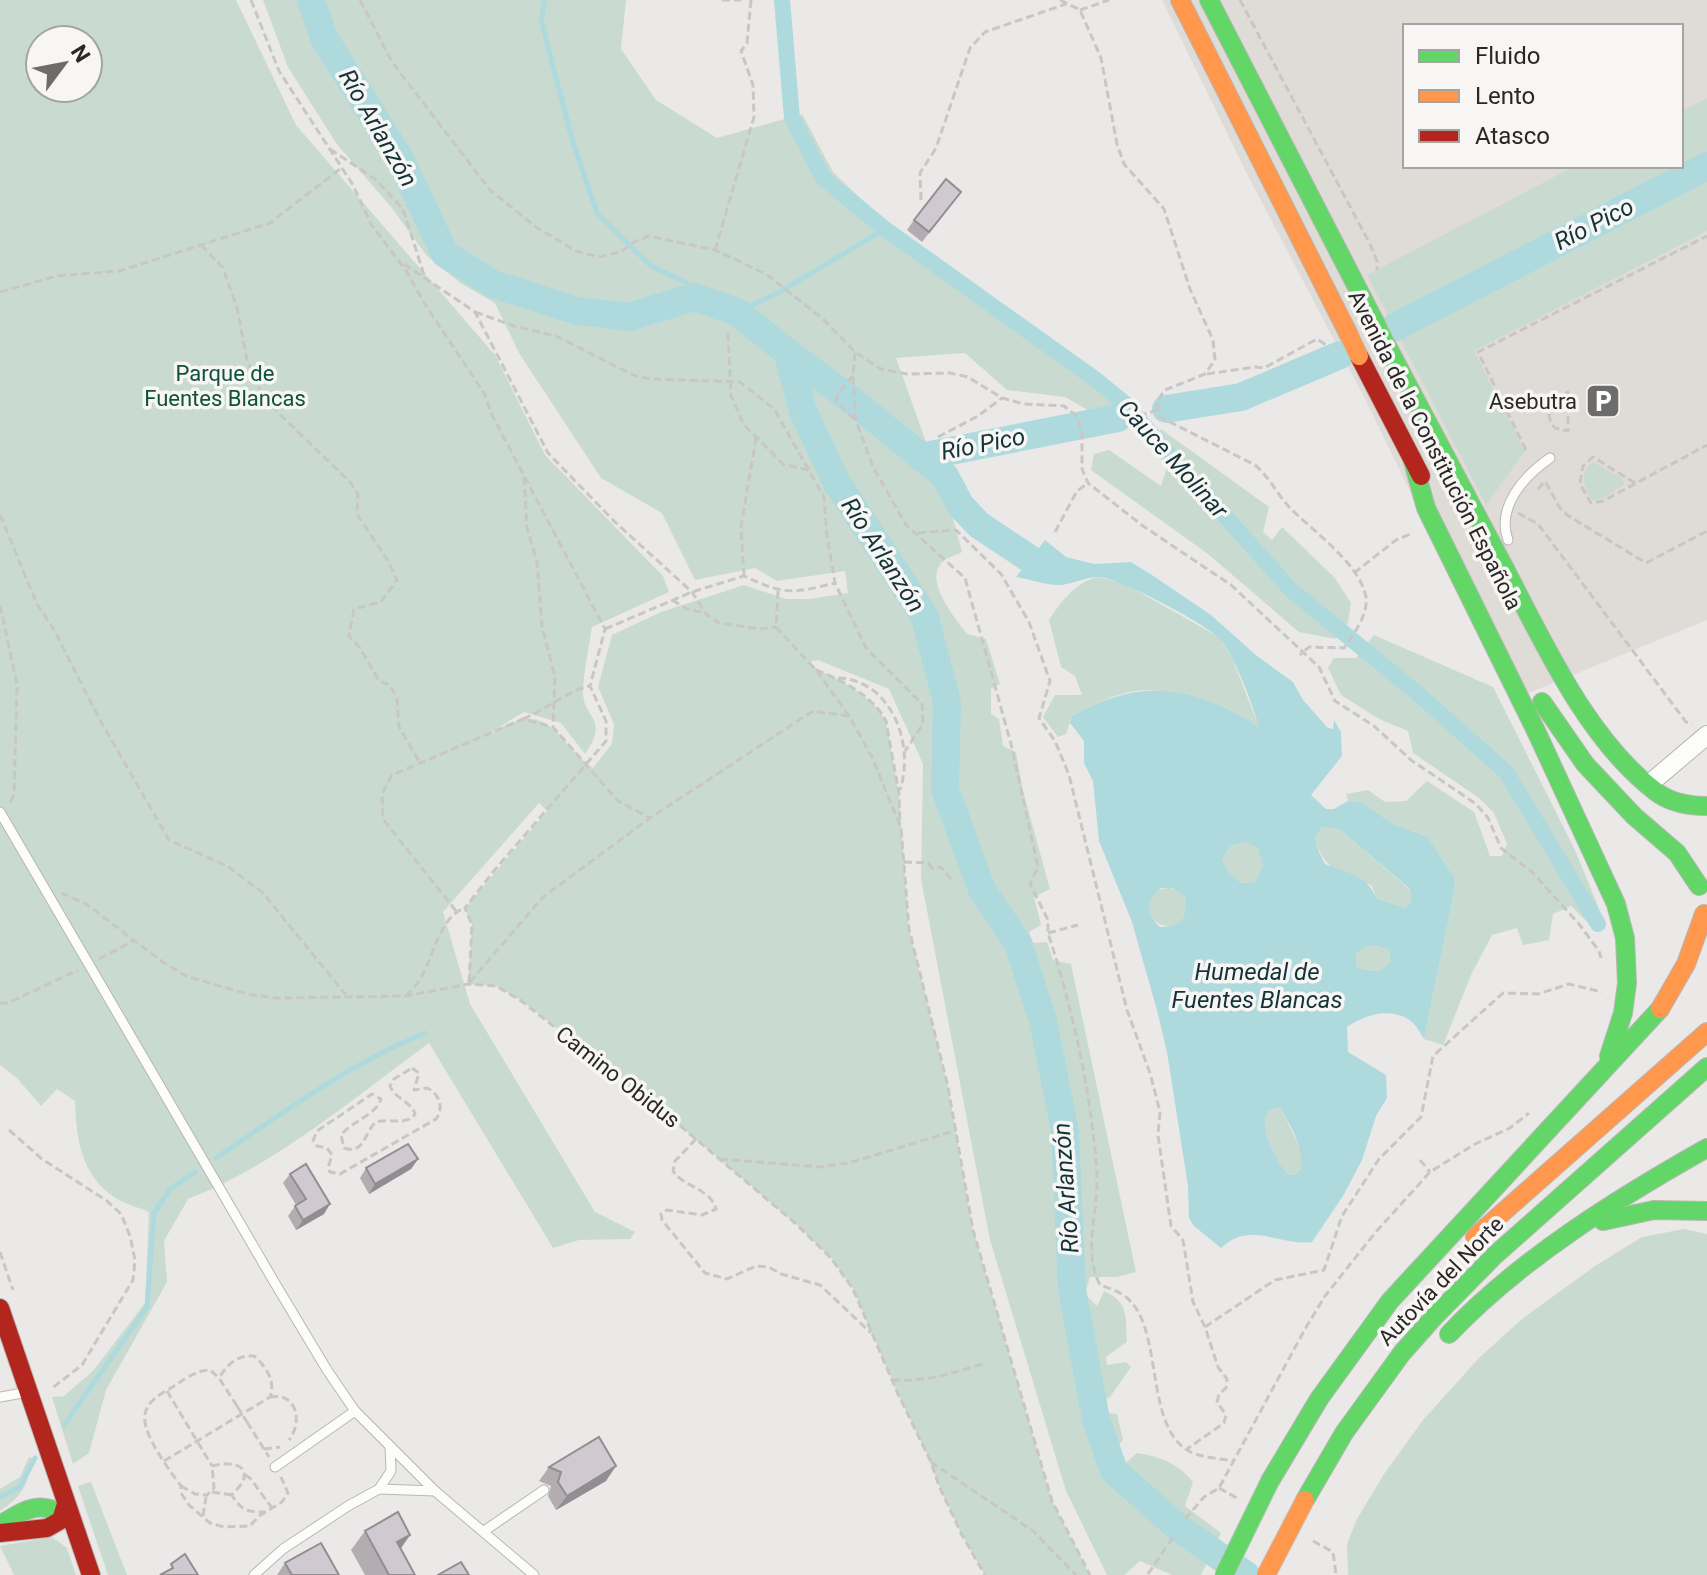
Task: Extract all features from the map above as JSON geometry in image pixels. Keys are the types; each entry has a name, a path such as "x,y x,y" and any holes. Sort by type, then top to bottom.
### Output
{"main road":[{"name":"Avenida de la Constitución Española","path":"1180,0 1359,356 1528,680 1566,740 1613,796 1684,861 1699,886"},
{"name":"Avenida de la Constitución Española","path":"1209,0 1386,344 1530,616 1579,700 1619,756 1648,785 1669,800 1707,806"},
{"path":"1412,458 1426,508 1566,793 1618,910 1628,962 1622,1026 1607,1061 1591,1087"},
{"path":"1224,1575 1319,1399 1390,1301 1591,1087 1671,994 1705,920 1699,886 1703,862"},
{"path":"1236,1575 1276,1483 1290,1469 1346,1383 1418,1295 1494,1219 1707,1032"},
{"name":"Autovía del Norte","path":"1266,1575 1312,1502 1344,1433 1402,1353 1494,1256 1702,1071"},
{"path":"1439,1345 1469,1312 1552,1246 1631,1191 1707,1148"},
{"path":"1552,1246 1600,1222 1637,1211 1686,1208 1707,1211"},
{"path":"0,1308 67,1513 91,1575"},
{"path":"1281,1575 1312,1502 1363,1438"},
{"path":"20,1512 38,1487 45,1460 44,1440"},
{"path":"0,1525 34,1506 45,1505 67,1513"},
{"path":"47,1528 67,1513"},
{"path":"0,1533 47,1528 64,1532 80,1544"}],"street":[{"path":"1648,785 1704,735"}],"lane":[{"path":"1511,549 1505,532 1506,506 1534,469 1550,458"},
{"path":"1572,674 1579,700"},
{"path":"2,815 283,1297 355,1411 435,1491 534,1575"},
{"path":"0,1397 30,1396"},
{"path":"275,1467 355,1411"},
{"path":"254,1575 283,1549 379,1489 391,1471 390,1447"},
{"path":"379,1489 435,1491"},
{"path":"484,1531 544,1490"}],"path":[{"path":"251,0 279,71 353,185 371,224 399,261 484,393 493,417 605,629 590,686 606,721 606,741 465,908 456,911 421,978 406,996"},
{"path":"360,0 392,62 490,190 536,227 576,251 599,257 620,252 649,236 715,250 766,274 824,320 855,352 881,369 907,374 950,373 968,377 1002,398 1024,404 1064,406 1078,417 1082,435 1082,469 1088,483 1143,526 1215,572 1319,667 1335,701 1374,726 1411,760 1476,804 1488,818 1501,848 1533,873 1579,924 1599,951 1603,963"},
{"path":"722,0 741,0"},
{"path":"715,250 754,117 753,85 741,51 747,43 751,0"},
{"path":"1060,0 1080,10 1109,0"},
{"path":"1240,0 1370,244 1377,261 1377,273"},
{"path":"921,200 920,173 936,148 970,48 985,32 1066,4"},
{"path":"1080,10 1101,58 1117,144 1124,164 1164,209 1190,289 1213,340 1215,360 1205,374"},
{"path":"327,147 375,179 403,209 425,278"},
{"path":"0,292 57,276 119,271 270,223 341,168"},
{"path":"1526,450 1478,352 1707,236"},
{"path":"201,245 223,268 237,308 247,360 264,399 351,483 358,495 357,514 397,580 381,602 354,609 349,636 360,648 379,681 390,685 397,698 399,727 420,763"},
{"path":"399,261 475,312 556,336 633,375 650,379 740,382 774,409 824,497 835,583 866,648 922,704 923,724 905,751"},
{"path":"475,312 548,453 615,522 692,592 706,614"},
{"path":"728,333 731,396 744,425 783,464 809,471"},
{"path":"1301,653 1309,647 1344,648 1358,628 1365,610 1366,595 1354,573 1332,547 1288,506 1262,471 1160,417 1157,401 1165,390 1205,374 1264,368 1317,339 1336,351"},
{"path":"855,352 856,421 873,467 906,525 965,578 1011,744 1038,867 1030,884 1048,920 1048,933 1080,1048 1093,1131 1097,1183 1091,1238 1092,1269 1100,1285 1118,1292 1133,1304 1145,1330 1161,1414 1179,1443 1192,1453 1235,1461"},
{"path":"853,376 836,401 856,421"},
{"path":"1568,392 1568,405 1568,431 1555,428 1549,419 1551,404 1568,392"},
{"path":"938,437 978,416 1002,398"},
{"path":"1139,416 1157,410"},
{"path":"744,576 741,527 756,438"},
{"path":"1635,483 1593,457 1583,466 1580,484 1591,503 1596,503 1635,483 1707,445"},
{"path":"523,473 527,528 537,562 542,626 555,677 553,727"},
{"path":"1538,489 1545,481 1567,515 1646,563 1707,531"},
{"path":"1055,532 1077,491 1088,483"},
{"path":"1506,506 1538,524 1686,722 1704,735"},
{"path":"0,515 37,604 169,840 227,866 262,892 348,997"},
{"path":"1354,573 1396,540 1436,527"},
{"path":"915,534 956,530 1001,574 1029,622 1050,681 1039,718 1055,741 1069,775 1127,1010 1150,1073 1160,1112 1158,1135 1171,1226 1183,1240 1193,1302 1218,1367 1227,1379 1226,1388 1219,1394 1217,1402 1226,1415 1224,1423 1187,1449"},
{"path":"605,629 692,592 744,576 778,591 805,590 835,583"},
{"path":"778,591 776,627 816,670 849,716 872,757 901,828"},
{"path":"672,600 719,623 759,629 776,627"},
{"path":"0,605 18,702 14,794 2,815"},
{"path":"816,670 835,678 881,710 886,721 899,794 909,929 948,1087 973,1230 1052,1501 1090,1575"},
{"path":"835,678 858,681 886,702 901,731 905,751 905,776 899,794"},
{"path":"456,911 383,819 382,794 392,775 523,719 575,690 590,686"},
{"path":"468,984 543,897 650,818 813,711 849,716"},
{"path":"523,719 553,727 618,801 650,818"},
{"path":"904,862 928,863 933,869 941,867 952,880"},
{"name":"Camino Obidus","path":"46,888 86,904 186,976 216,986 277,998 406,996 468,984 496,986 520,1000 696,1139 795,1223 831,1258 853,1289 962,1535 985,1575"},
{"path":"465,908 472,925 468,984"},
{"path":"1048,933 1078,925"},
{"path":"0,1003 8,1003 90,965 135,940"},
{"path":"1205,1327 1275,1280 1324,1270 1342,1216 1379,1159 1421,1117 1433,1056 1503,993 1538,994 1569,984 1602,992 1601,1001"},
{"path":"412,1068 419,1073 414,1090 427,1088 437,1097 441,1109 436,1119 340,1174 330,1172 328,1168 330,1151 313,1141 317,1131 372,1094 381,1099 379,1105 346,1128 341,1135 344,1148 353,1150 360,1147 369,1128 376,1122 414,1118 411,1105 390,1086 394,1079 412,1068"},
{"path":"1185,1519 1204,1497 1219,1488 1325,1296 1375,1233 1430,1172 1475,1144 1510,1128 1532,1110"},
{"path":"9,1130 42,1159 107,1201 121,1214 135,1260 133,1280 82,1365 46,1395 30,1396"},
{"path":"720,1159 820,1167 849,1163 954,1131"},
{"path":"696,1139 675,1161 673,1171 679,1180 706,1193 716,1209 702,1215 667,1210 661,1214 687,1255 705,1273 713,1276 727,1279 756,1266 769,1267 781,1274 820,1285 873,1335"},
{"path":"1420,1160 1430,1172"},
{"path":"219,1378 239,1357 254,1356 270,1378 270,1397"},
{"path":"892,1380 916,1382 985,1363"},
{"path":"181,1486 181,1493 189,1505 210,1523 224,1527 247,1527 282,1502 288,1493 237,1406 219,1378 210,1370 202,1370 166,1390 156,1397 145,1413 149,1435 181,1486 195,1494 214,1492 232,1495"},
{"path":"166,1390 212,1466 214,1488 204,1504 204,1518"},
{"path":"164,1461 270,1397 277,1396 287,1400 298,1423 284,1445 263,1449"},
{"path":"212,1466 223,1462 240,1468 272,1508"},
{"path":"931,1462 1033,1531 1076,1575"},
{"path":"232,1495 245,1475"},
{"path":"232,1495 239,1508 266,1512"},
{"path":"1148,1575 1173,1537"}],"shaded area":[{"path":"1162,0 1707,0 1707,620 1512,700 1364,397 1247,174"}],"green space":[{"name":"Parque de Fuentes Blancas","path":"0,0 236,0 296,125 495,355 545,455 663,576 669,592 592,627 583,690 596,732 585,754 561,723 524,712 489,733 520,720 542,722 560,735 593,768 612,744 614,724 598,687 612,635 661,612 744,585 786,599 848,593 845,571 777,581 755,568 695,580 662,513 601,478 519,353 495,303 462,284 427,256 391,207 336,143 288,67 263,0 626,0 621,49 656,100 717,138 802,114 833,172 886,223 1137,402 1088,410 1065,397 1007,390 965,353 896,358 925,439 940,470 962,552 940,565 937,573 939,591 967,634 986,639 1000,684 991,689 991,714 999,719 1003,746 1016,752 1023,791 1050,889 1034,897 1041,925 1029,932 1033,943 1047,942 1053,960 1071,964 1136,1272 1117,1277 1090,1277 1085,1294 1097,1306 1104,1291 1118,1301 1126,1318 1127,1342 1106,1357 1107,1365 1126,1362 1131,1367 1110,1397 1101,1401 1104,1412 1117,1414 1123,1440 1112,1453 1123,1465 1137,1453 1161,1459 1181,1470 1193,1482 1185,1506 1221,1533 1201,1575 1172,1575 1140,1561 1124,1575 1107,1575 1066,1491 990,1240 921,879 923,764 889,689 818,660 809,662 864,697 886,721 899,794 909,929 948,1087 973,1230 1052,1501 1090,1575 985,1575 939,1486 853,1289 831,1258 795,1223 671,1118 521,1000 496,986 468,984 472,925 465,908 547,811 539,803 443,912 470,1004 595,1212 635,1232 630,1239 579,1240 553,1248 429,1043 282,1150 219,1186 188,1199 164,1241 167,1282 106,1390 89,1453 73,1464 52,1397 64,1396 93,1371 145,1303 149,1212 118,1199 94,1178 82,1154 75,1101 57,1089 41,1106 17,1078 0,1065"},
{"path":"1707,98 1707,231 1474,351 1525,451 1486,505 1367,275 1571,168 1683,168 1683,110"},
{"path":"1161,429 1269,507 1263,532 1272,540 1282,527 1335,578 1351,603 1348,623 1335,639 1299,632 1208,554 1091,470 1094,454 1109,450 1161,486 1167,467 1150,444"},
{"path":"1593,462 1623,479 1624,485 1603,498 1592,500 1586,490 1584,475"},
{"path":"1099,577 1125,584 1219,637 1232,658 1260,729 1219,706 1184,695 1150,690 1120,695 1087,708 1072,716 1066,734 1058,737 1043,717 1055,695 1082,695 1075,676 1061,667 1049,620 1076,587"},
{"path":"1374,635 1493,687 1575,850 1600,911 1587,922 1571,906 1553,914 1549,940 1523,945 1517,928 1492,935 1471,975 1443,1045 1424,1039 1455,888 1454,877 1428,837 1393,824 1362,802 1348,801 1346,794 1368,790 1385,802 1406,801 1427,781 1474,812 1490,856 1502,856 1507,844 1494,813 1479,798 1413,753 1408,731 1379,719 1341,695 1328,668 1334,658 1356,658"},
{"path":"1322,827 1339,829 1410,890 1411,901 1405,908 1376,898 1372,886 1343,874 1329,864 1315,837"},
{"path":"1245,842 1258,847 1263,867 1256,882 1241,883 1227,870 1222,859 1231,846"},
{"path":"1168,888 1182,893 1187,907 1182,921 1168,926 1154,921 1149,907 1154,893"},
{"path":"1376,946 1389,950 1390,962 1380,971 1357,967 1356,954 1364,947"},
{"path":"1281,1108 1303,1159 1301,1169 1295,1175 1287,1174 1273,1152 1265,1126 1269,1110"},
{"path":"1684,1229 1707,1234 1707,1575 1348,1575 1347,1544 1357,1519 1384,1474 1423,1420 1480,1357 1522,1319 1595,1266 1642,1237"},
{"path":"29,1457 32,1458 31,1467 23,1489 0,1511 0,1489 20,1477"},
{"path":"91,1482 127,1575 108,1575 78,1486"},
{"path":"52,1537 67,1548 76,1575 14,1575 0,1546"}],"water":[{"name":"Humedal de Fuentes Blancas","path":"1045,540 1066,557 1094,564 1131,562 1211,615 1257,656 1293,682 1303,700 1328,728 1333,729 1334,720 1341,732 1342,756 1311,795 1326,809 1334,809 1348,801 1362,802 1393,824 1428,837 1454,877 1455,888 1424,1039 1413,1023 1397,1014 1370,1016 1347,1027 1348,1052 1386,1075 1387,1098 1376,1116 1362,1160 1343,1196 1312,1242 1254,1235 1232,1240 1221,1248 1194,1226 1189,1218 1188,1186 1158,1014 1132,922 1099,841 1093,781 1084,763 1084,741 1070,723 1072,716 1109,699 1145,691 1163,691 1201,698 1246,718 1259,728 1237,669 1220,639 1212,632 1126,585 1100,577 1058,585 1016,577","holes":["1322,827 1339,829 1410,889 1411,901 1405,908 1376,898 1362,880 1325,864 1315,837","1245,842 1258,848 1263,867 1255,882 1241,883 1227,870 1222,859 1231,846","1161,888 1173,888 1185,897 1182,920 1160,927 1155,922 1150,907","1376,946 1389,950 1390,962 1380,971 1366,970 1357,967 1356,954 1364,947","1280,1108 1292,1129 1299,1145 1301,1161 1301,1169 1295,1175 1287,1174 1273,1151 1265,1126 1269,1110"]}],"building":[{"path":"946,179 961,192 929,232 914,220"},
{"path":"408,1144 418,1159 375,1184 366,1168"},
{"path":"306,1164 330,1204 303,1220 295,1206 306,1199 290,1174"},
{"path":"599,1437 616,1466 567,1496 558,1482 561,1472 549,1467"},
{"path":"398,1512 410,1535 397,1542 415,1575 389,1575 365,1531"},
{"path":"321,1543 339,1575 292,1575 285,1563"},
{"path":"185,1554 198,1575 160,1575 173,1568 171,1564"},
{"path":"461,1562 469,1575 438,1575"}],"waterway":[{"name":"Río Arlanzón","path":"311,0 324,38 399,157 445,254 493,284 577,311 629,317 694,297 737,312 787,352 803,411 837,483 925,617 947,703 945,789 982,890 1018,943 1043,1021 1065,1131 1072,1290 1096,1419 1114,1471 1179,1528 1246,1575"},
{"path":"545,0 541,20 572,139 597,213 651,266 687,283 694,297"},
{"name":"Cauce Molinar","path":"782,0 792,118 823,178 885,229 1123,402 1291,590 1416,692 1506,772 1598,924"},
{"name":"Río Pico","path":"1395,327 1707,166"},
{"path":"737,312 776,294 885,229"},
{"name":"Río Pico","path":"787,352 945,476 960,505 979,525 1030,559"},
{"name":"Río Pico","path":"1166,409 1241,397 1340,355"},
{"name":"Río Pico","path":"920,457 1118,418"},
{"path":"216,1158 343,1074 425,1033"},
{"path":"64,1425 147,1307 154,1213 170,1189 195,1172"},
{"path":"0,1497 20,1487 35,1458"}],"traffic: fast":[{"path":"1209,0 1377,326"},
{"path":"1377,326 1386,344"},
{"path":"1386,344 1550,656 1587,716 1630,769 1655,791 1680,803 1707,806"},
{"path":"1412,458 1426,508 1537,733 1616,904 1625,938 1627,983 1623,1013 1609,1056"},
{"path":"1542,702 1585,764 1634,816 1677,853 1699,886"},
{"path":"1270,1481 1319,1399 1390,1301 1660,1009"},
{"path":"1305,1500 1344,1433 1402,1353 1434,1317 1494,1256 1707,1067"},
{"path":"1449,1334 1506,1281 1571,1232 1707,1148"},
{"path":"1603,1221 1654,1210 1707,1211"},
{"path":"1224,1575 1270,1481"},
{"path":"0,1525 36,1508 52,1509 72,1520"}],"traffic: slow":[{"path":"1180,0 1349,335"},
{"path":"1349,335 1359,356"},
{"path":"1660,1009 1686,964 1704,914"},
{"path":"1475,1237 1707,1032"},
{"path":"1266,1575 1305,1500"}],"traffic: jam":[{"path":"1359,356 1421,476"},
{"path":"0,1308 91,1575"},
{"path":"0,1533 47,1528 61,1520 66,1504"}],"place":[{"name":"Asebutra","path":"1603,401"}]}
